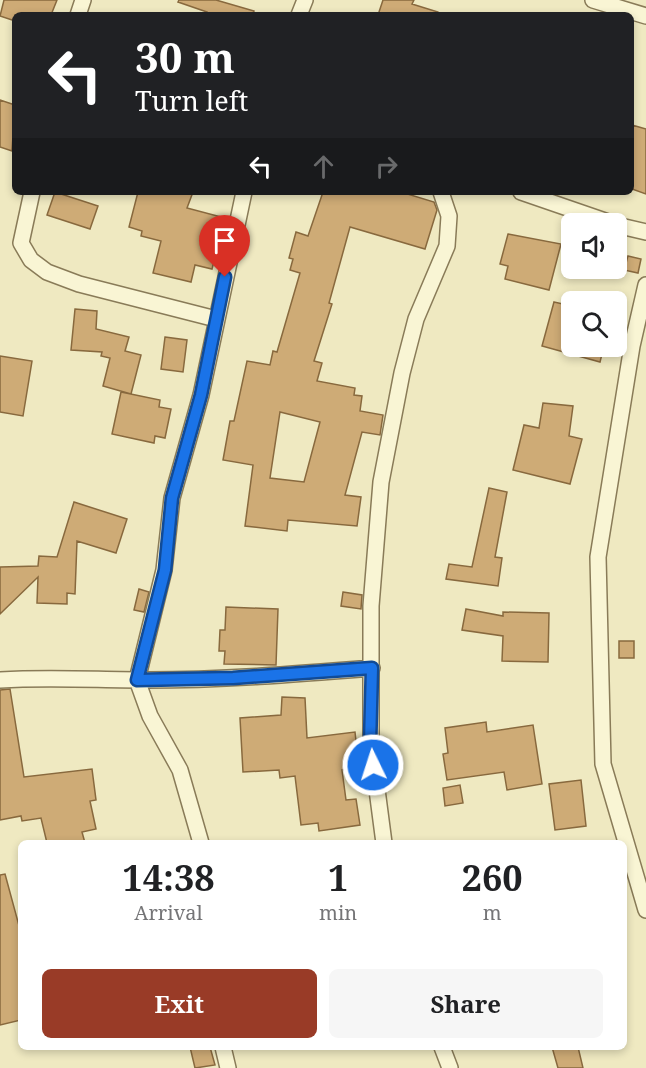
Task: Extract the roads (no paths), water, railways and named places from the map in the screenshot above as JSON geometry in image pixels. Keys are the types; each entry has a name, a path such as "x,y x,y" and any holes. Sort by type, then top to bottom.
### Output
{"street":[{"path":"592,0 632,12"},
{"path":"31,195 21,243 31,260 47,272 79,284 216,319"},
{"path":"200,840 180,770 150,716 137,680 165,570 172,498 201,395 243,195"},
{"path":"384,840 370,744 371,606 381,482 402,373 416,319 447,246 449,216 442,195"},
{"path":"530,195 583,213"},
{"path":"627,227 646,232"},
{"path":"625,840 603,764 598,557 632,346 646,285"},
{"path":"0,680 48,677 137,680 233,678 372,668"},
{"path":"627,845 646,910"},
{"path":"224,1050 228,1068"},
{"path":"443,1050 450,1068"}]}
